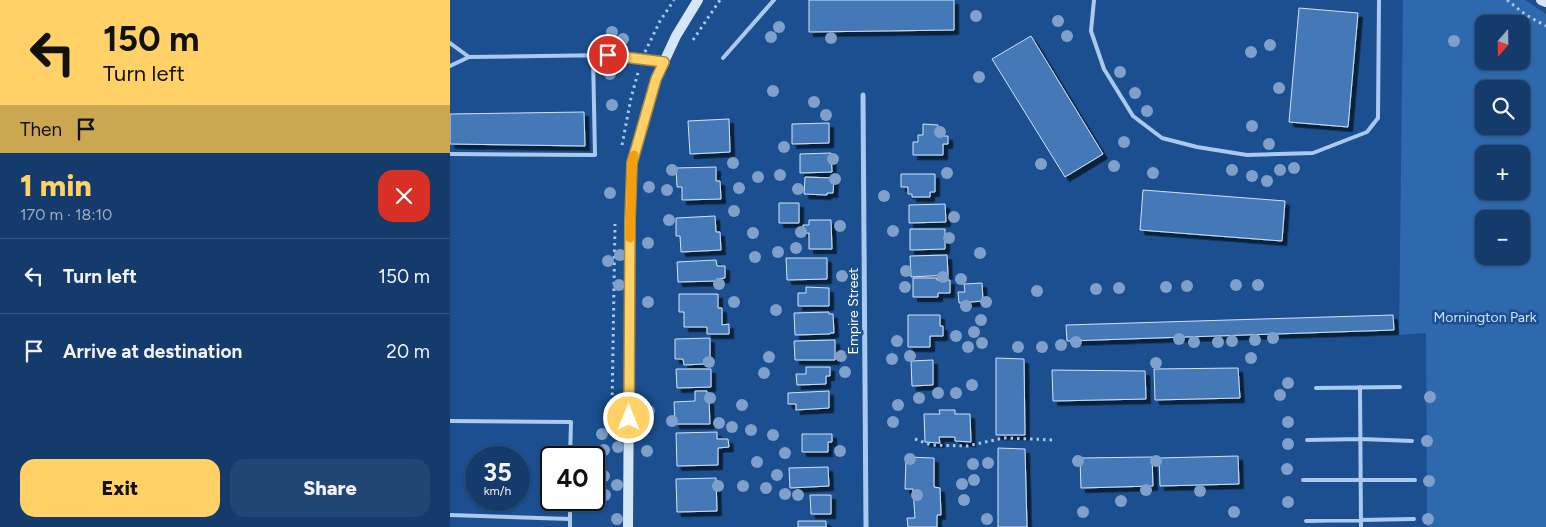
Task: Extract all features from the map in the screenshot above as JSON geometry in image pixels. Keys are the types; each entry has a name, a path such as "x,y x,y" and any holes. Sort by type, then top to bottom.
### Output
{"street":[{"path":"628,527 632,163 656,79 676,36 698,0"},
{"path":"1541,0 1546,2"},
{"name":"Empire Street","path":"863,95 866,527"}],"lane":[{"path":"723,58 774,0"},
{"path":"1094,0 1091,31 1104,69 1134,116 1162,138 1196,148 1247,155 1313,153 1367,132 1378,118 1379,0"},
{"path":"450,43 469,57"},
{"path":"450,66 469,57 608,55 664,62"},
{"path":"450,154 595,155 593,56"},
{"path":"1360,387 1361,527"},
{"path":"1316,388 1400,388"},
{"path":"450,421 571,422 570,446"},
{"path":"1307,440 1361,439 1412,441"},
{"path":"1303,480 1415,480"},
{"path":"570,511 570,527"},
{"path":"450,515 570,519"},
{"path":"1306,521 1414,519"}],"path":[{"path":"645,52 660,21 674,0"},
{"path":"693,40 720,0"},
{"path":"1507,0 1526,15 1546,26"},
{"path":"915,439 931,445 967,446 1004,438 1055,440"}],"green space":[{"name":"Mornington Park","path":"1403,0 1525,0 1546,14 1546,527 1427,527 1426,333 1399,335"}],"building":[{"path":"809,0 954,0 954,30 809,32"},
{"path":"1299,8 1358,13 1348,127 1289,122"},
{"path":"1031,36 1103,154 1065,177 992,59"},
{"path":"584,112 585,146 450,144 450,114"},
{"path":"729,119 730,152 690,154 688,121"},
{"path":"829,123 829,143 792,144 792,124"},
{"path":"923,124 938,125 938,136 948,136 948,144 943,144 943,155 913,155 913,142 918,142 918,135 923,135"},
{"path":"831,153 832,172 800,173 800,154"},
{"path":"716,167 716,181 720,181 721,199 682,200 682,187 677,187 676,168"},
{"path":"901,174 935,174 935,192 930,192 930,197 912,197 912,194 908,194 908,187 901,187"},
{"path":"805,177 834,178 833,193 827,193 827,195 804,194"},
{"path":"1143,190 1285,201 1282,241 1140,230"},
{"path":"779,203 799,203 799,223 779,223"},
{"path":"945,204 946,222 909,223 909,205"},
{"path":"715,216 716,232 720,232 721,250 681,252 680,236 676,236 676,218"},
{"path":"809,220 831,220 832,249 809,249 809,233 803,233 803,225 809,225"},
{"path":"910,229 945,229 945,249 910,250"},
{"path":"947,255 948,275 911,277 910,256"},
{"path":"786,258 827,258 827,279 787,280"},
{"path":"716,260 717,266 725,266 725,278 717,279 717,281 678,282 677,262"},
{"path":"913,278 950,280 950,293 938,293 938,297 913,297"},
{"path":"982,283 983,301 959,303 958,292 965,292 964,284"},
{"path":"806,287 829,288 829,306 798,306 798,293 806,293"},
{"path":"679,294 718,294 718,308 722,308 722,325 729,324 729,334 707,334 707,327 684,327 684,312 679,312"},
{"path":"829,312 829,314 833,314 834,333 795,335 794,313"},
{"path":"908,315 940,315 940,326 943,326 943,336 930,336 930,347 908,347"},
{"path":"1393,315 1394,330 1067,341 1066,325"},
{"path":"710,338 710,359 704,359 704,364 684,365 683,359 675,359 675,339"},
{"path":"835,340 835,360 795,360 794,341"},
{"path":"996,358 1024,359 1025,435 996,435"},
{"path":"933,360 933,385 912,386 911,361"},
{"path":"806,367 830,367 830,376 826,376 826,384 797,385 796,374 806,374"},
{"path":"1238,368 1240,398 1155,400 1154,369"},
{"path":"676,369 711,369 711,387 677,388"},
{"path":"1052,370 1145,371 1146,399 1053,401"},
{"path":"695,391 707,391 710,424 675,424 674,402 695,401"},
{"path":"829,391 829,408 796,410 796,404 788,404 788,393"},
{"path":"939,410 955,410 955,414 970,414 971,442 955,441 955,437 939,437 940,443 925,442 924,414 940,414"},
{"path":"717,432 717,439 728,439 729,447 718,448 718,465 677,466 676,433"},
{"path":"802,434 832,434 832,442 828,442 828,452 802,452"},
{"path":"998,448 1025,449 1027,527 998,527"},
{"path":"1238,456 1239,484 1160,486 1159,458"},
{"path":"906,457 934,458 934,487 940,488 941,515 937,515 937,527 908,527 907,518 915,518 913,489 905,489"},
{"path":"1152,457 1153,486 1081,488 1080,458"},
{"path":"828,467 829,486 790,488 789,468"},
{"path":"716,478 717,511 677,512 676,479"},
{"path":"810,495 831,495 831,514 811,514"},
{"path":"798,521 826,521 826,527 798,527"}],"slow traffic":[{"path":"630,238 632,163 634,155"}],"route":[{"path":"608,55 664,62 656,79 632,163 629,418"}]}
